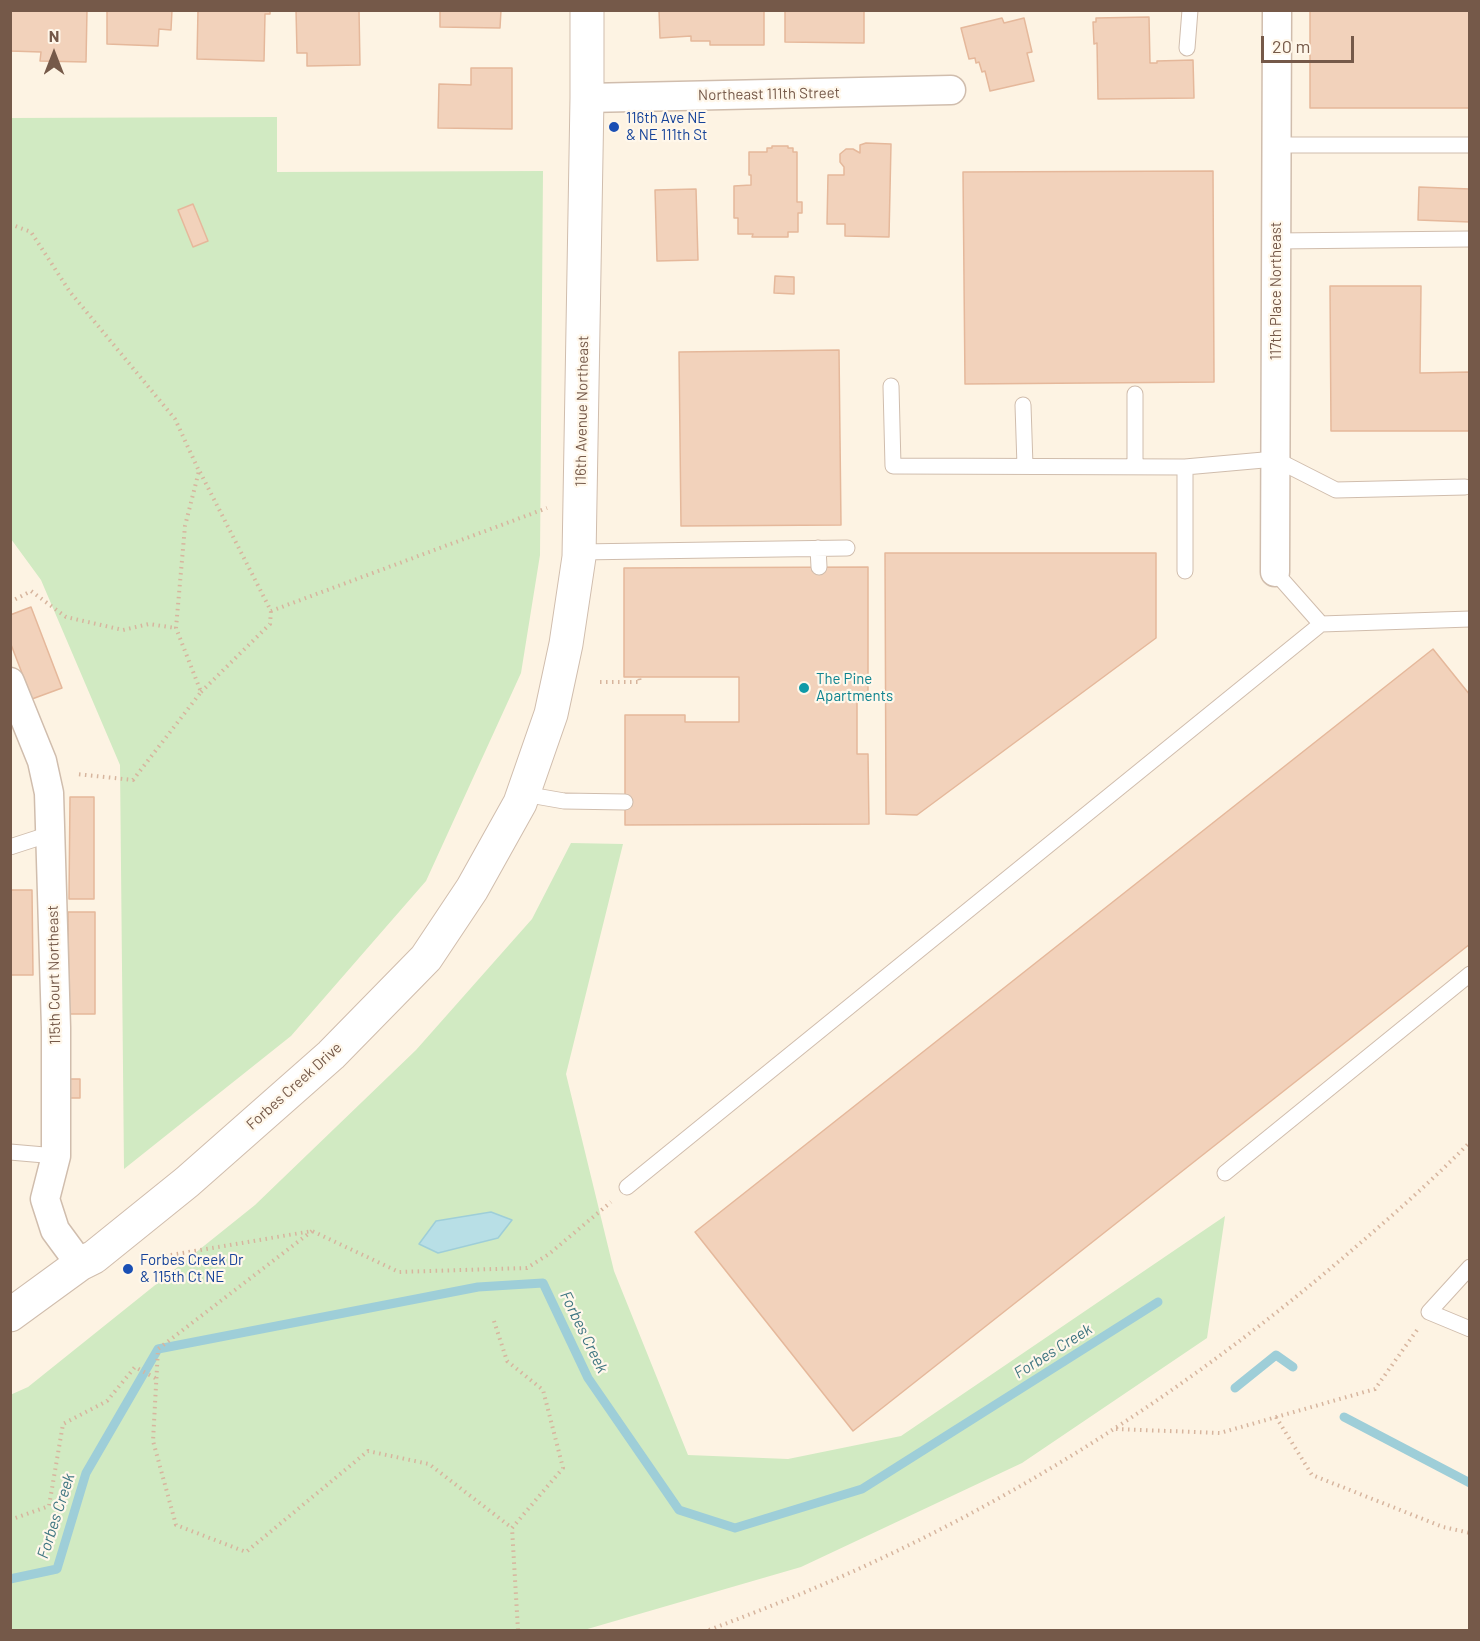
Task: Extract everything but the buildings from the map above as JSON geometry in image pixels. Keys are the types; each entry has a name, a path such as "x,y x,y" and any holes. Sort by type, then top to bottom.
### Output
{"street":[{"name":"116th Avenue Northeast","path":"522,799 551,714 566,644 579,552 587,98 586,10"},
{"name":"117th Place Northeast","path":"1275,572 1277,10"},
{"name":"Northeast 111th Street","path":"587,98 951,90"},
{"name":"115th Court Northeast","path":"10,682 44,771 49,793 56,1028 56,1156 45,1199 55,1230 87,1261"},
{"name":"Forbes Creek Drive","path":"10,1315 87,1261 187,1182 331,1056 426,958 472,888 522,799"}],"lane":[{"path":"1187,48 1190,10"},
{"path":"1276,145 1470,145"},
{"path":"1276,241 1470,239"},
{"path":"891,386 893,466 1185,467 1275,459 1336,490 1465,487"},
{"path":"1135,394 1135,467"},
{"path":"1023,405 1025,466"},
{"path":"1185,467 1185,571"},
{"path":"818,548 819,567"},
{"path":"579,552 848,548"},
{"path":"1275,572 1321,624"},
{"path":"627,1187 1321,624 1470,619"},
{"path":"522,799 625,802"},
{"path":"10,847 50,834"},
{"path":"1225,1173 1470,974"},
{"path":"10,1152 56,1156"},
{"path":"1470,1268 1429,1312 1470,1329"}],"path":[{"path":"10,224 31,231 70,292 175,419 271,611 270,624 201,692 133,780 44,771"},
{"path":"199,471 185,526 176,628 201,692"},
{"path":"271,611 547,508"},
{"path":"10,602 31,591 66,617 123,630 149,624 176,628"},
{"path":"600,682 640,682 639,677"},
{"path":"709,1630 787,1600 883,1558 982,1507 1084,1449 1181,1385 1276,1314 1366,1238 1470,1142"},
{"path":"87,1261 159,1257 312,1231 399,1272 527,1268 549,1254 627,1187"},
{"path":"312,1231 158,1349 153,1441 176,1525 246,1552 368,1451 429,1464 512,1527"},
{"path":"1115,1429 1220,1433 1375,1389 1429,1312"},
{"path":"494,1321 507,1361 543,1390 563,1468 512,1527 518,1630"},
{"path":"10,1520 50,1506 63,1424 107,1401 135,1367 157,1379"},
{"path":"1276,1417 1312,1475 1443,1527 1470,1533"}],"green space":[{"path":"277,117 277,172 543,171 540,555 521,673 426,881 291,1036 124,1169 120,765 41,580 11,539 11,118"},
{"path":"571,843 623,844 566,1074 614,1271 688,1455 788,1459 901,1436 1225,1216 1207,1338 1022,1463 801,1567 584,1630 11,1630 10,1395 28,1387 255,1205 416,1050 532,919"}],"water":[{"path":"491,1212 512,1220 498,1238 438,1253 419,1244 436,1221"}],"waterway":[{"name":"Forbes Creek","path":"10,1579 57,1569 86,1473 158,1349 478,1287 543,1283 588,1378 679,1510 735,1528 862,1489 1158,1302"},
{"name":"Forbes Creek","path":"1235,1388 1276,1355 1293,1367"},
{"name":"Forbes Creek","path":"1344,1417 1470,1483"}],"place":[{"name":"116th Ave NE & NE 111th St","path":"614,127"},
{"name":"The Pine Apartments","path":"804,688"},
{"name":"Forbes Creek Dr & 115th Ct NE","path":"128,1269"}]}
